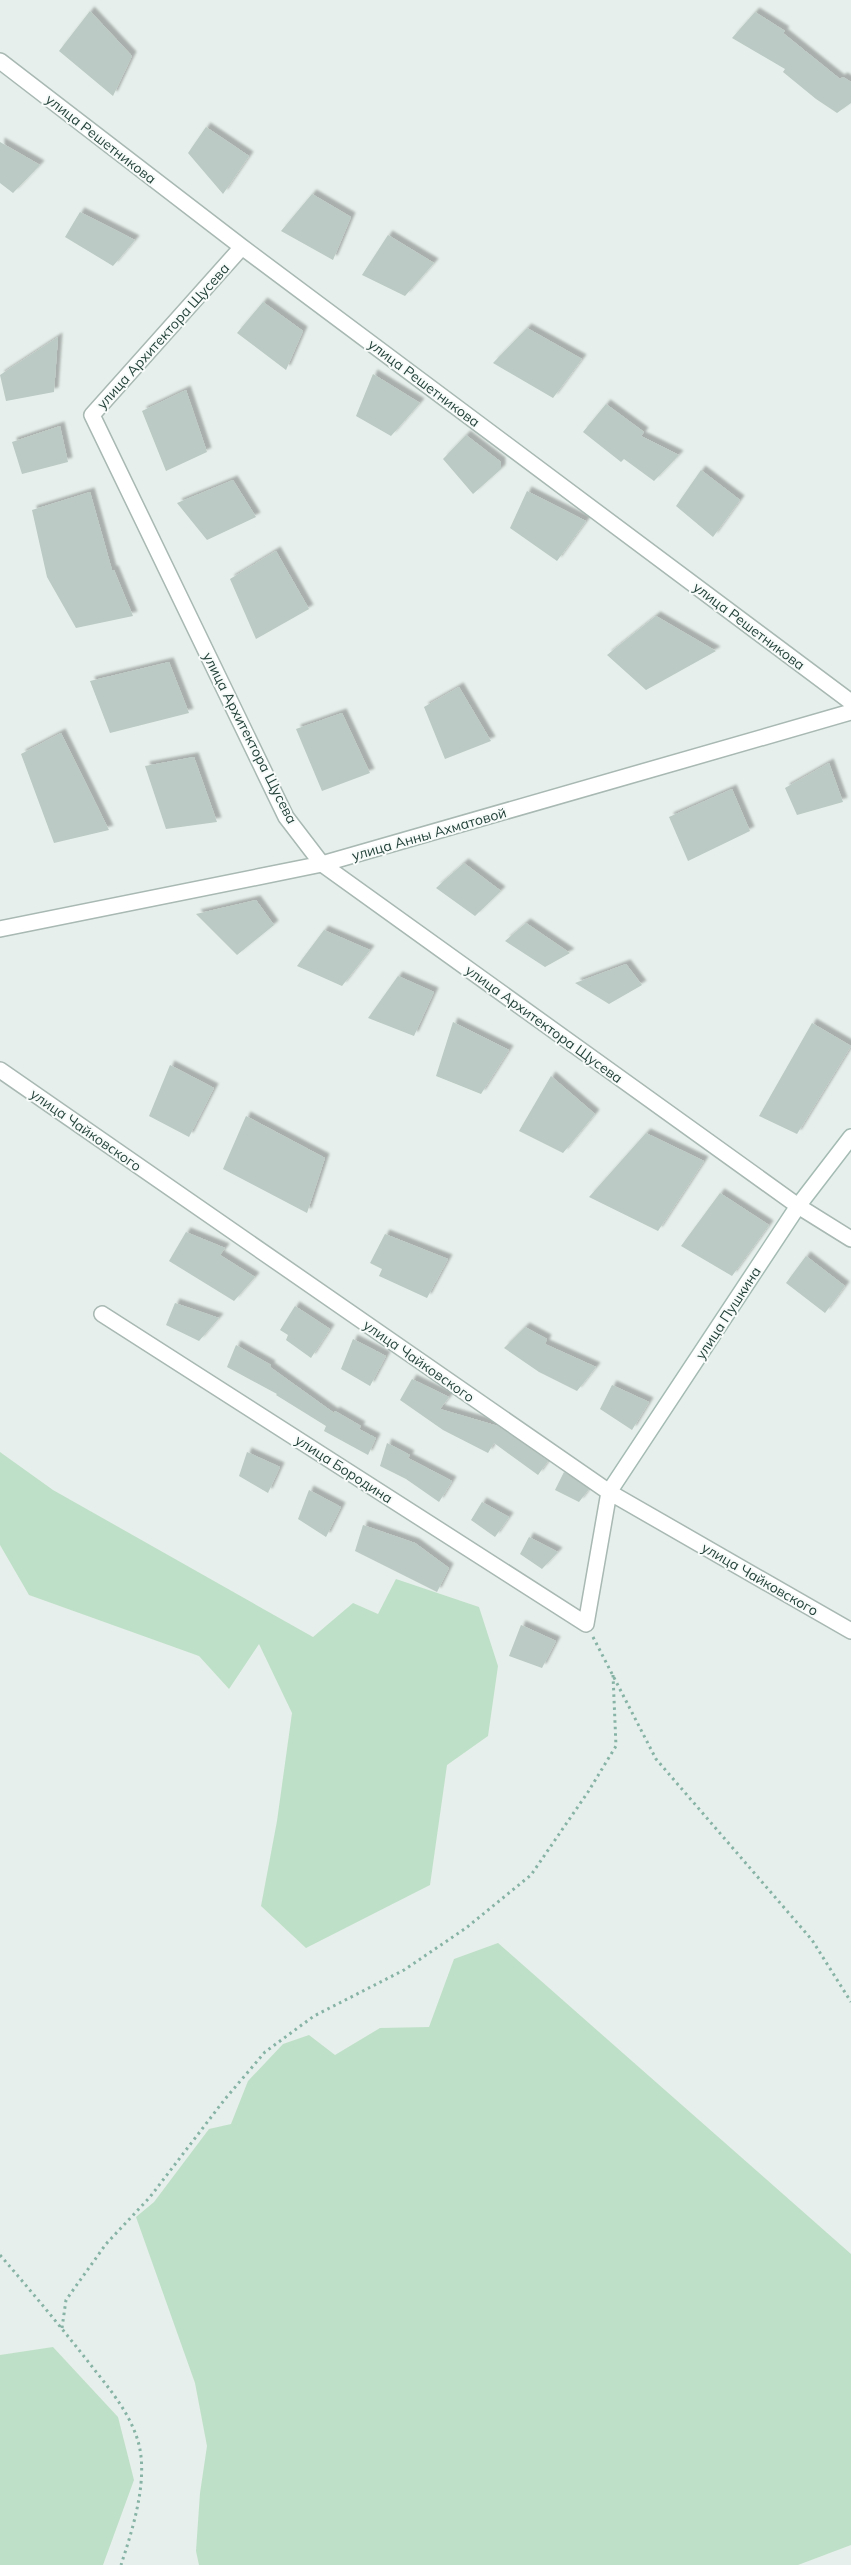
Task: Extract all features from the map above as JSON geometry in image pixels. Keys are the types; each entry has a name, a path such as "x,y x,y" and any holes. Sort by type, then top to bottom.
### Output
{"street":[{"name":"улица Решетникова","path":"0,61 242,247 851,702"},
{"name":"улица Архитектора Щусева","path":"242,247 92,415 286,817 322,864 798,1206 851,1239"},
{"name":"улица Анны Ахматовой","path":"0,929 322,864 851,712"},
{"name":"улица Чайковского","path":"0,1070 609,1492 851,1631"},
{"name":"улица Пушкина","path":"609,1492 798,1206 851,1137"},
{"name":"улица Бородина","path":"102,1314 586,1624"},
{"path":"586,1624 609,1492"}],"path":[{"path":"586,1624 656,1759 812,1940 851,2002"},
{"path":"62,2328 66,2300 106,2244 150,2197 225,2099 265,2052 314,2016 404,1970 466,1928 531,1875 588,1792 616,1746 613,1675"},
{"path":"0,2255 62,2328 116,2397 138,2438 142,2475 136,2517 121,2565"}],"green space":[{"path":"0,1452 53,1490 313,1637 353,1603 378,1614 396,1579 479,1607 498,1666 488,1736 447,1765 430,1885 306,1948 261,1906 277,1821 292,1713 259,1644 229,1689 199,1656 29,1595 0,1545"},
{"path":"498,1943 851,2254 851,2545 798,2565 199,2565 196,2551 200,2493 207,2446 195,2383 136,2217 154,2202 209,2129 231,2124 248,2081 283,2044 309,2035 335,2055 380,2028 429,2027 454,1959"},
{"path":"53,2347 118,2417 134,2480 103,2565 0,2565 0,2355"}],"building":[{"path":"90,11 132,56 113,96 59,51"},
{"path":"755,12 785,31 783,33 840,79 843,77 851,82 851,103 837,113 816,99 783,72 785,69 732,38"},
{"path":"206,127 249,156 223,194 188,153"},
{"path":"0,142 40,165 13,193 0,183"},
{"path":"312,194 351,217 333,260 281,231"},
{"path":"80,212 135,240 113,266 65,237"},
{"path":"388,235 434,263 405,296 362,275"},
{"path":"263,302 303,331 286,370 237,333"},
{"path":"527,328 582,359 553,398 493,363"},
{"path":"58,337 54,392 6,401 0,375"},
{"path":"373,374 420,403 391,436 356,416"},
{"path":"186,390 207,452 166,471 142,411"},
{"path":"606,404 644,432 641,436 679,455 654,481 624,459 621,462 583,432"},
{"path":"60,426 68,462 22,474 12,442"},
{"path":"466,435 501,462 501,469 473,494 443,459"},
{"path":"701,470 740,500 713,537 676,506"},
{"path":"233,480 256,517 207,540 177,503"},
{"path":"527,491 586,521 557,561 510,528"},
{"path":"90,492 112,570 114,570 133,616 76,628 47,577 32,510"},
{"path":"276,551 309,609 256,639 230,579"},
{"path":"656,616 716,651 646,690 607,655"},
{"path":"169,662 189,713 110,733 90,681"},
{"path":"459,687 491,741 445,759 424,707"},
{"path":"342,713 370,773 322,791 296,729"},
{"path":"61,733 109,830 54,843 21,754"},
{"path":"194,757 217,822 166,829 145,766"},
{"path":"829,763 843,802 797,815 785,788"},
{"path":"732,789 750,831 688,861 669,817"},
{"path":"464,863 501,891 475,916 436,888"},
{"path":"256,900 274,925 237,955 196,914"},
{"path":"526,923 570,953 545,967 505,941"},
{"path":"324,930 370,950 342,986 297,966"},
{"path":"626,964 642,985 609,1004 575,983"},
{"path":"398,976 434,992 414,1036 368,1018"},
{"path":"453,1022 509,1050 481,1094 436,1076"},
{"path":"812,1023 851,1046 797,1134 759,1116"},
{"path":"170,1065 214,1088 189,1137 149,1116"},
{"path":"551,1076 595,1114 563,1153 519,1131"},
{"path":"246,1116 325,1158 307,1213 223,1169"},
{"path":"646,1133 704,1161 658,1231 589,1197"},
{"path":"720,1193 769,1225 732,1276 681,1246"},
{"path":"186,1232 225,1248 220,1255 255,1277 234,1301 169,1261"},
{"path":"385,1234 448,1259 427,1298 379,1276 382,1269 370,1263"},
{"path":"806,1256 845,1286 825,1313 786,1283"},
{"path":"175,1303 219,1318 199,1341 166,1325"},
{"path":"295,1306 330,1329 311,1358 286,1340 288,1335 280,1330"},
{"path":"525,1327 547,1339 545,1344 596,1367 577,1391 539,1372 504,1348"},
{"path":"353,1339 386,1356 370,1386 341,1369"},
{"path":"236,1345 271,1365 270,1367 334,1413 335,1411 361,1426 359,1429 376,1438 368,1455 324,1431 326,1426 277,1394 227,1367"},
{"path":"412,1379 449,1397 440,1409 498,1426 548,1461 538,1475 494,1443 488,1453 443,1430 400,1400"},
{"path":"612,1385 649,1402 632,1430 600,1409"},
{"path":"387,1443 410,1455 408,1458 452,1481 439,1502 406,1479 380,1466"},
{"path":"247,1452 280,1467 268,1493 239,1476"},
{"path":"564,1472 589,1489 579,1502 555,1490"},
{"path":"309,1490 341,1507 326,1537 298,1519"},
{"path":"482,1502 509,1517 495,1537 471,1520"},
{"path":"363,1525 415,1543 449,1568 437,1592 355,1551"},
{"path":"529,1537 558,1552 542,1569 520,1554"},
{"path":"521,1625 556,1641 542,1668 509,1656"}]}
